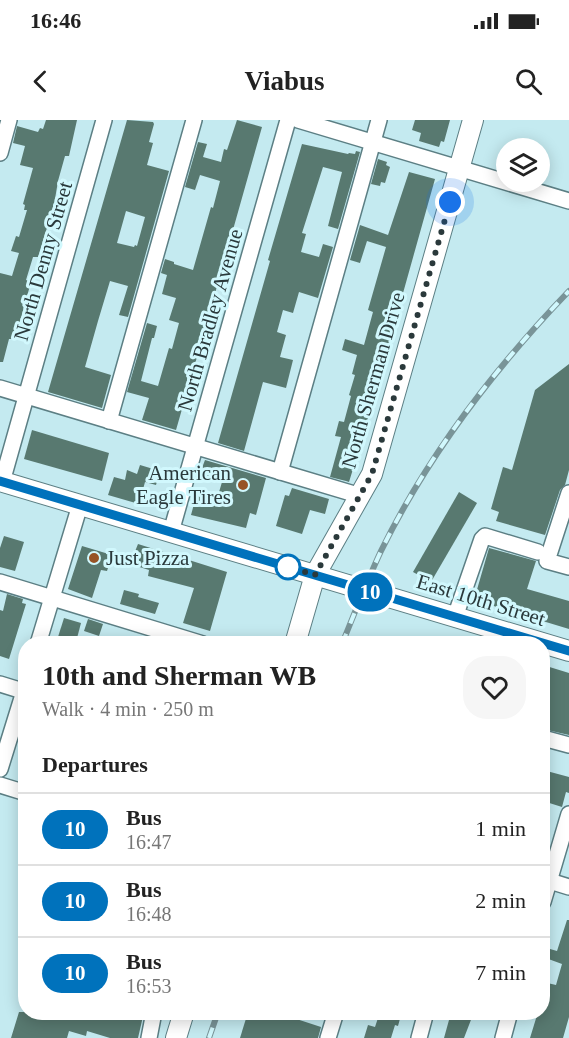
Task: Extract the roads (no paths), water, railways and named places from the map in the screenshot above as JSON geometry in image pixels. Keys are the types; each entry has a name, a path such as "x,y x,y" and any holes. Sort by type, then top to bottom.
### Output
{"main road":[{"name":"North Sherman Drive","path":"297,636 315,575 372,474 474,120"},
{"name":"East 10th Street","path":"1,482 517,636"},
{"name":"East 10th Street","path":"550,646 569,651"},
{"path":"176,1038 182,1020"}],"street":[{"path":"0,153 9,120"},
{"name":"North Denny Street","path":"1,482 5,448 26,396 104,120"},
{"path":"109,421 194,120"},
{"name":"North Bradley Avenue","path":"171,532 288,120"},
{"path":"298,120 569,201"},
{"path":"280,472 379,120"},
{"path":"0,388 361,496"},
{"path":"569,493 547,561 569,567"},
{"path":"40,636 80,505"},
{"path":"455,617 485,536 538,552"},
{"path":"0,582 177,636"},
{"path":"0,684 18,688"},
{"path":"0,769 18,712"},
{"path":"550,740 569,745"},
{"path":"0,785 18,791"},
{"path":"550,869 569,814"},
{"path":"550,881 569,887"},
{"path":"149,1038 152,1020"},
{"path":"328,1038 334,1020"},
{"path":"419,1038 424,1020"},
{"path":"503,1038 508,1020"}],"railway":[{"path":"345,636 381,551 420,480 442,446 489,382 569,291"},
{"path":"209,1038 215,1020"}],"place":[{"name":"American Eagle Tires","path":"243,485"},
{"name":"Just Pizza","path":"94,558"}]}
